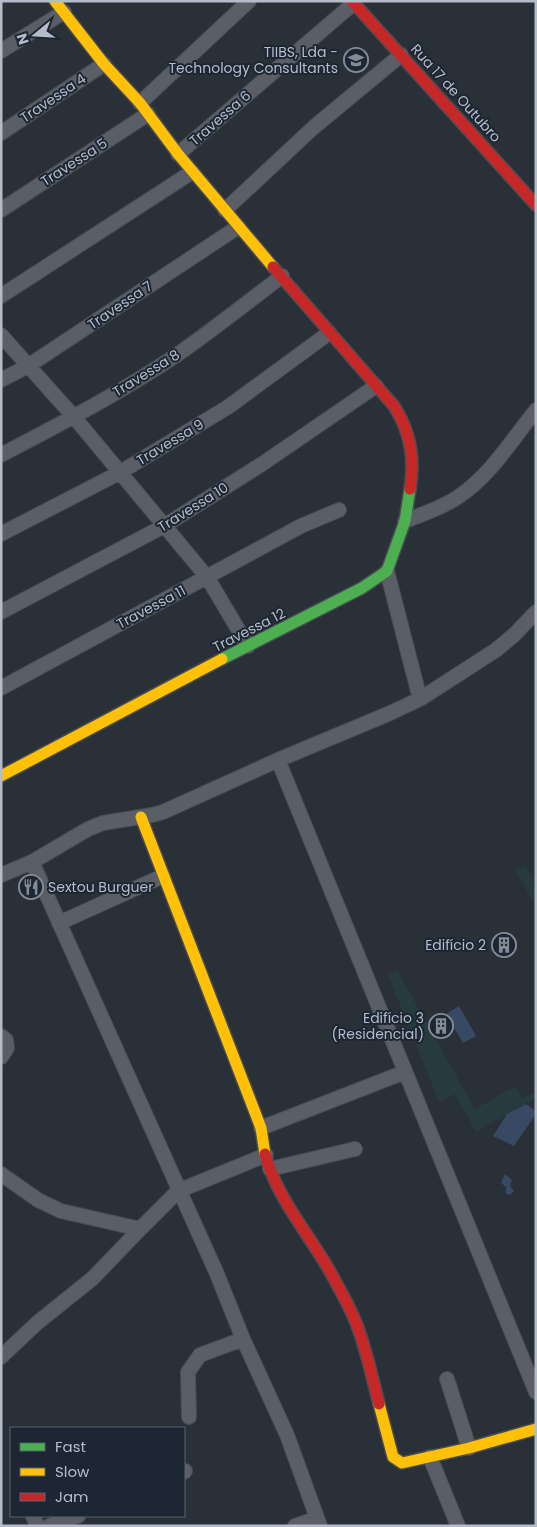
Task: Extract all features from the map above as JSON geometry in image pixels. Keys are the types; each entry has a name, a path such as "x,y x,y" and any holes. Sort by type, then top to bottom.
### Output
{"street":[{"name":"Travessa 5","path":"1,210 144,108 249,1"},
{"name":"Rua 17 de Outubro","path":"353,2 536,206"},
{"name":"Travessa 6","path":"178,154 353,2"},
{"path":"1,51 60,6 104,64 144,108 192,172 402,418 409,438 413,472 404,522 388,571 420,699"},
{"path":"225,210 314,126 401,55"},
{"name":"Travessa 4","path":"1,133 104,64"},
{"path":"1,296 192,172"},
{"path":"520,187 536,197"},
{"name":"Travessa 7","path":"1,380 28,366 238,227"},
{"name":"Travessa 8","path":"1,455 74,417 139,379 181,352 282,276"},
{"name":"Travessa 9","path":"1,534 119,473 228,407 329,333"},
{"path":"1,335 74,417 207,577 248,646"},
{"name":"Travessa 10","path":"1,612 164,526 262,464 376,386"},
{"path":"404,522 451,501 469,490 491,468 536,410"},
{"name":"Travessa 11","path":"1,688 301,526 339,510"},
{"name":"Travessa 12","path":"1,776 248,646 306,618 362,588 388,571"},
{"path":"1,875 32,862 88,828 103,823 163,812 420,699 496,650 514,635 536,612"},
{"path":"278,760 536,1392"},
{"path":"141,816 162,876 261,1128 268,1162 283,1197 328,1268 353,1315 360,1333 394,1457 402,1463 469,1448 536,1429"},
{"path":"32,862 178,1191 217,1274 243,1339 287,1435 318,1522 295,1526"},
{"path":"59,922 162,876"},
{"path":"1,1036 6,1040 7,1048 1,1057"},
{"path":"261,1128 405,1072"},
{"path":"1,1357 37,1323 92,1278 178,1191 268,1162 355,1150"},
{"path":"1,1174 38,1200 61,1211 140,1230"},
{"path":"189,1417 188,1372 200,1355 243,1339"},
{"path":"447,1379 469,1448"},
{"path":"430,1457 458,1526"},
{"path":"49,1526 75,1517"}],"green space":[{"path":"525,865 536,885 536,906 515,871"},
{"path":"397,970 475,1109 516,1086 522,1098 536,1091 536,1098 476,1132 455,1094 439,1102 388,975"}],"water":[{"path":"459,1006 476,1036 463,1043 446,1014"},
{"path":"526,1104 536,1111 536,1114 514,1146 493,1136 507,1114"},
{"path":"505,1174 512,1180 510,1186 514,1191 510,1195 506,1194 506,1187 501,1183"}],"traffic: fast":[{"path":"222,659 362,588 387,571 405,521 410,489"}],"traffic: slow":[{"path":"55,1 104,64 140,103 178,154 273,267"},
{"path":"1,776 222,659"},
{"path":"141,817 261,1128 265,1154"},
{"path":"379,1404 393,1457 402,1463 469,1448 536,1429"}],"traffic: jam":[{"path":"352,1 536,205"},
{"path":"273,267 394,406 404,425 410,446 412,467 410,489"},
{"path":"265,1154 277,1186 332,1275 351,1311 366,1351 379,1404"}],"place":[{"name":"TIIBS, Lda - Technology Consultants","path":"356,60"},
{"name":"Sextou Burguer","path":"31,887"},
{"name":"Edifício 2","path":"504,945"},
{"name":"Edifício 3 (Residencial)","path":"441,1026"}]}
